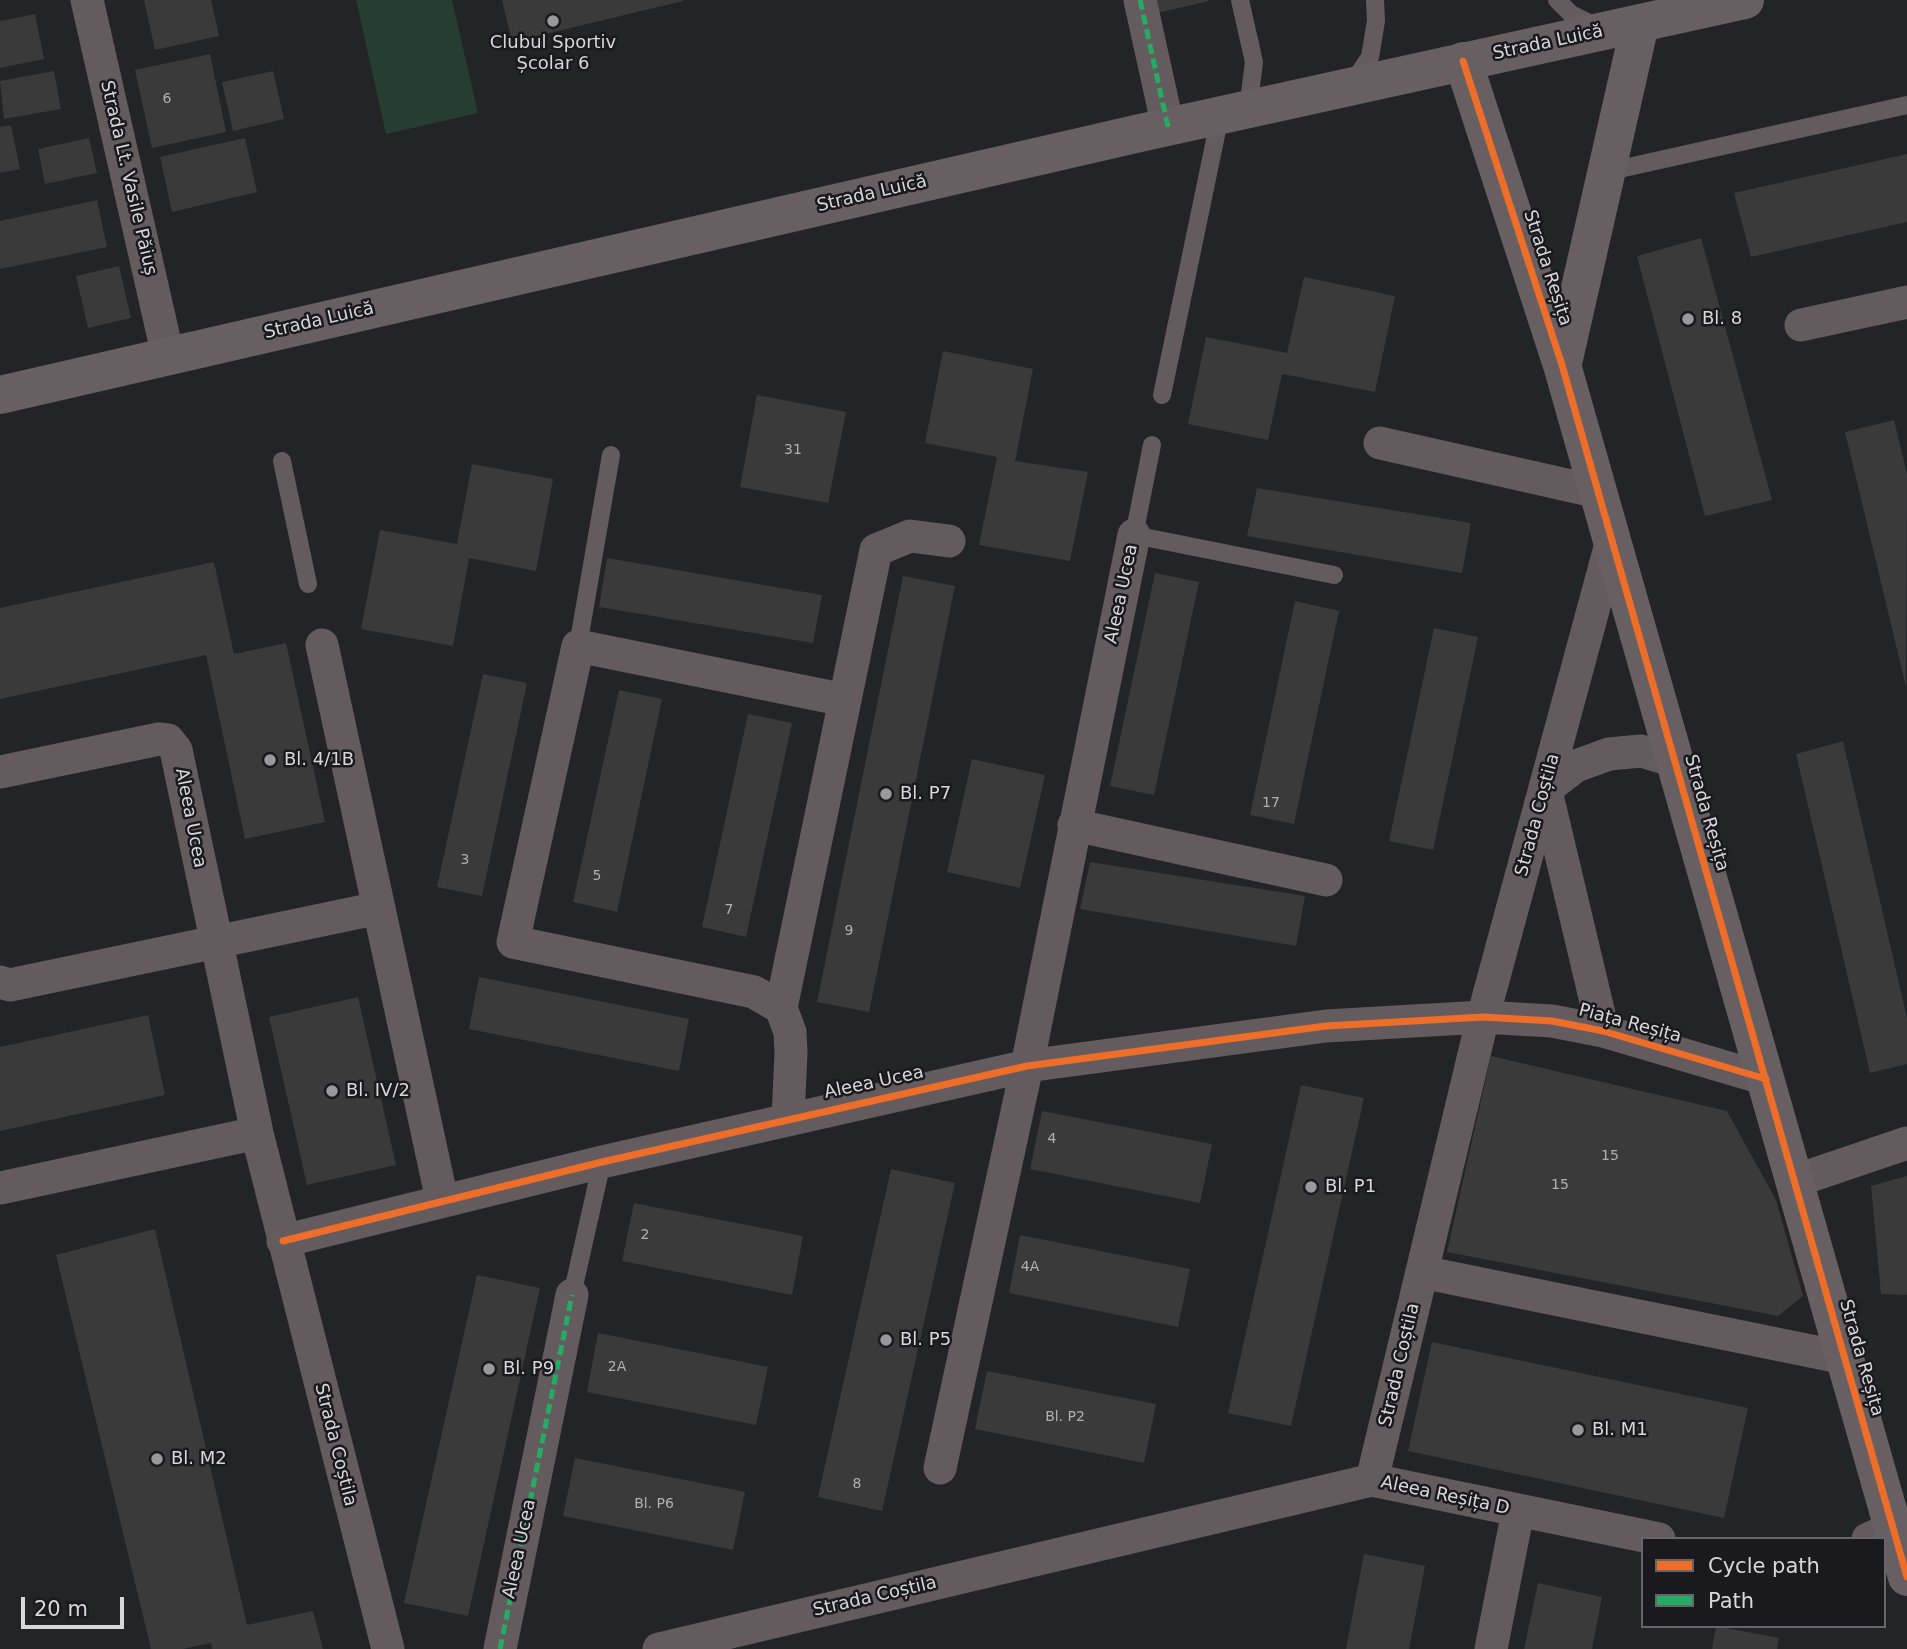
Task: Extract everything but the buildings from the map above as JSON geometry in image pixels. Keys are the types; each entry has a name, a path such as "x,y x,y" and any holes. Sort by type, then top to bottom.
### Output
{"street":[{"name":"Strada Lt. Vasile Păiuș","path":"87,0 168,356"},
{"path":"1140,0 1168,127"},
{"name":"Strada Luică","path":"0,395 1168,127 1745,0"},
{"path":"1562,365 1606,172 1623,27"},
{"name":"Strada Reșița","path":"1463,61 1562,365 1845,1358 1889,1532 1907,1577"},
{"path":"1801,325 1907,302"},
{"path":"1380,443 1598,492"},
{"name":"Aleea Ucea","path":"940,1468 1027,1066 1134,535"},
{"path":"788,1119 790,1032 781,1008 876,550 910,536 949,541"},
{"name":"Strada Coștila","path":"664,1648 1372,1480 1483,1017 1612,540"},
{"path":"322,645 442,1200"},
{"path":"781,1008 754,992 513,942 578,646 845,700"},
{"name":"Aleea Ucea","path":"0,772 159,739 168,740 176,750 257,1133 283,1241 602,1162 1027,1066 1326,1026 1483,1017"},
{"path":"1546,789 1576,766 1609,754 1641,751 1675,761"},
{"name":"Piața Reșița","path":"1546,789 1603,1031"},
{"path":"1074,825 1325,880"},
{"path":"0,982 10,985 379,908"},
{"name":"Piața Reșița","path":"1483,1017 1552,1021 1603,1031 1766,1079"},
{"path":"0,1188 257,1133"},
{"path":"1795,1181 1907,1143"},
{"name":"Strada Coștila","path":"283,1241 388,1649"},
{"name":"Strada Reșița","path":"1422,1272 1845,1358"},
{"name":"Aleea Ucea","path":"500,1649 572,1295"},
{"name":"Aleea Reșița D","path":"1372,1480 1650,1537"},
{"name":"Aleea Reșița D","path":"1491,1649 1518,1511"}],"lane":[{"path":"1162,395 1234,113 1254,62 1240,0"},
{"path":"1349,87 1370,57 1376,22 1375,0"},
{"path":"1557,0 1571,14 1623,27"},
{"path":"1606,172 1907,105"},
{"name":"Aleea Ucea","path":"1134,535 1152,445"},
{"path":"578,646 611,455"},
{"path":"282,461 308,584"},
{"path":"1134,535 1334,576"},
{"name":"Aleea Ucea","path":"572,1295 602,1162"}],"green space":[{"path":"356,0 452,0 478,113 386,134"}],"marked path":[{"path":"1140,0 1168,127"},
{"path":"500,1649 572,1295"}],"cycle path":[{"path":"1463,61 1562,365 1907,1577"},
{"path":"283,1241 602,1162 1027,1066 1326,1026 1483,1017 1552,1021 1603,1031 1766,1079"}],"place":[{"name":"Clubul Sportiv Școlar 6","path":"553,21"},
{"name":"Bl. 8","path":"1688,319"},
{"name":"Bl. 4/1B","path":"270,760"},
{"name":"Bl. P7","path":"886,794"},
{"name":"Bl. IV/2","path":"332,1091"},
{"name":"Bl. P1","path":"1311,1187"},
{"name":"Bl. P5","path":"886,1340"},
{"name":"Bl. P9","path":"489,1369"},
{"name":"Bl. M1","path":"1578,1430"},
{"name":"Bl. M2","path":"157,1459"}]}
